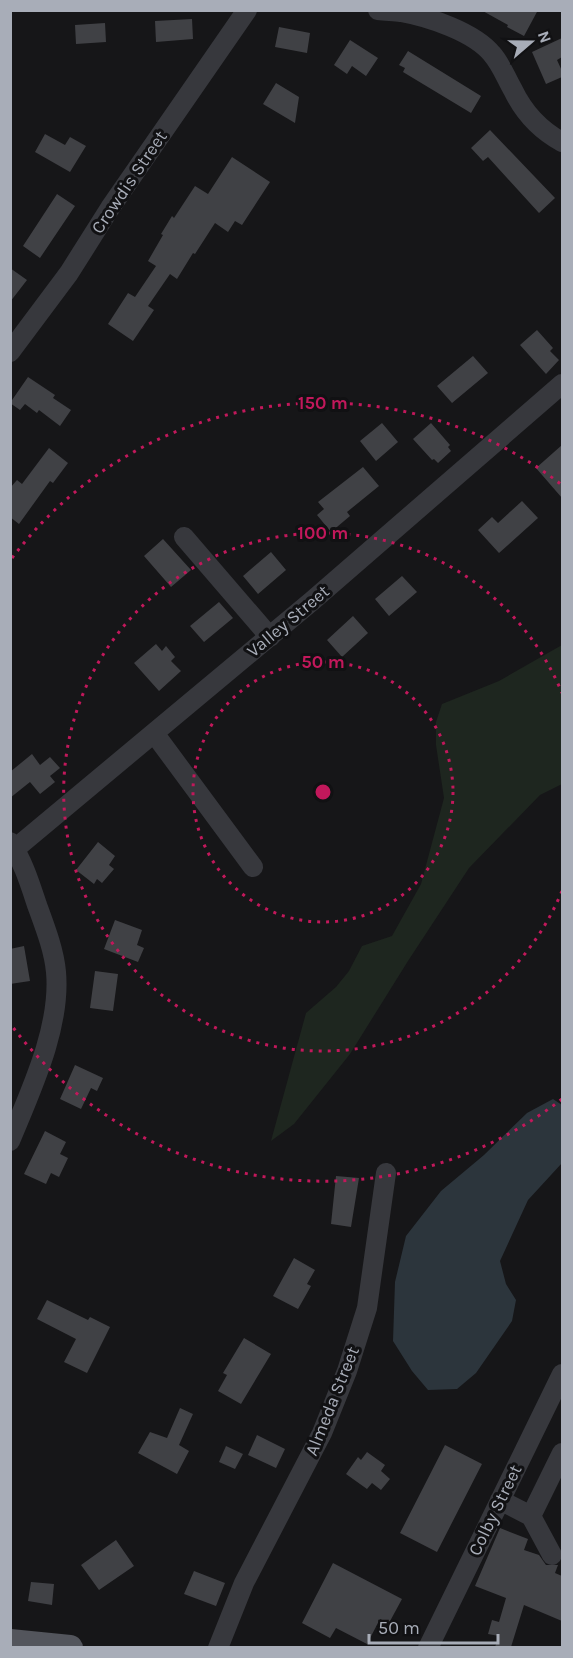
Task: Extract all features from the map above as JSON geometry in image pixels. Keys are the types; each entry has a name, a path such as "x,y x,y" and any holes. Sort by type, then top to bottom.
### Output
{"main road":[{"path":"10,1642 70,1647"}],"street":[{"name":"Crowdis Street","path":"10,352 69,273 110,208 247,10"},
{"path":"378,10 400,11 454,29 483,45 494,55 523,109 535,122 562,142"},
{"name":"Valley Street","path":"12,848 270,637 562,384"},
{"path":"184,537 270,637"},
{"path":"154,733 253,867"},
{"path":"10,1140 51,1029 56,997 56,971 50,945 33,893 12,848"},
{"name":"Almeda Street","path":"218,1647 244,1583 322,1433 347,1371 367,1308 386,1173"},
{"name":"Colby Street","path":"428,1647 500,1500 555,1406 562,1374"},
{"path":"531,1516 562,1453"},
{"path":"500,1500 531,1516 552,1555"}],"shaded area":[{"path":"562,645 562,784 540,795 469,868 350,1054 294,1124 271,1141 306,1013 336,987 349,971 362,946 392,936 421,884 444,798 436,745 436,722 442,704 499,681"},
{"path":"553,1099 562,1105 562,1163 528,1200 500,1261 506,1284 516,1300 512,1321 476,1373 457,1389 428,1390 412,1371 393,1341 395,1282 406,1236 441,1191 484,1155 527,1113"}],"building":[{"path":"481,10 538,10 524,36"},
{"path":"192,19 193,39 156,42 155,21"},
{"path":"105,23 106,42 76,44 75,25"},
{"path":"279,27 310,33 307,53 275,47"},
{"path":"562,38 562,57 557,60 562,77 546,84 532,52"},
{"path":"350,40 378,58 366,76 352,66 347,74 334,65"},
{"path":"408,51 481,96 471,113 403,72 405,68 399,65"},
{"path":"276,83 299,97 295,123 263,104"},
{"path":"490,130 555,198 539,213 488,157 483,161 471,148"},
{"path":"45,134 65,145 70,137 86,146 70,172 35,152"},
{"path":"232,157 270,182 242,225 235,221 228,232 215,223 177,279 170,274 148,306 154,310 133,341 108,324 128,293 135,297 156,266 148,261 172,216 174,218 195,186 208,194"},
{"path":"57,194 75,206 40,258 23,246"},
{"path":"10,268 27,280 10,302"},
{"path":"537,330 553,348 550,351 559,360 546,374 520,345"},
{"path":"473,356 488,373 452,403 437,386"},
{"path":"28,377 55,395 53,398 71,410 60,426 39,410 37,413 25,404 20,410 10,403"},
{"path":"382,423 398,442 376,461 360,441"},
{"path":"431,423 450,445 448,447 451,451 438,463 432,460 413,439"},
{"path":"562,445 562,498 536,468"},
{"path":"49,448 68,463 53,483 50,481 19,524 10,517 10,488 17,480 22,484"},
{"path":"363,467 379,486 347,512 350,516 331,532 317,515 324,509 318,502"},
{"path":"522,501 538,518 499,553 478,530 492,517 498,523"},
{"path":"163,539 191,570 171,587 144,556"},
{"path":"271,552 286,570 258,594 243,576"},
{"path":"402,576 417,592 389,616 375,599"},
{"path":"219,602 233,618 204,642 190,626"},
{"path":"353,616 368,633 342,657 327,640"},
{"path":"156,644 162,651 166,646 175,657 171,661 181,671 159,691 134,663"},
{"path":"32,754 40,765 50,757 60,768 50,776 55,782 40,794 30,782 10,798 10,772"},
{"path":"98,842 115,856 109,865 114,869 102,883 97,879 94,884 76,870"},
{"path":"115,920 142,930 137,945 144,948 138,962 104,949"},
{"path":"24,946 30,981 10,984 10,949"},
{"path":"95,971 118,974 113,1011 90,1008"},
{"path":"75,1065 103,1078 97,1091 91,1088 81,1109 60,1099"},
{"path":"45,1131 66,1142 60,1154 68,1158 59,1177 51,1173 46,1184 24,1174"},
{"path":"336,1176 359,1178 351,1227 331,1224"},
{"path":"294,1258 315,1270 307,1284 311,1286 298,1309 273,1296"},
{"path":"47,1300 88,1320 90,1317 110,1327 87,1373 64,1362 76,1339 37,1319"},
{"path":"244,1338 271,1354 241,1404 218,1391 227,1375 223,1373"},
{"path":"180,1408 193,1414 179,1445 189,1451 177,1474 138,1453 150,1432 167,1438"},
{"path":"257,1435 285,1449 276,1468 248,1455"},
{"path":"445,1445 482,1464 437,1552 400,1533"},
{"path":"226,1446 243,1454 235,1469 219,1462"},
{"path":"367,1452 385,1465 381,1471 390,1479 381,1490 372,1483 367,1489 346,1474 358,1457 361,1460"},
{"path":"500,1528 528,1539 524,1550 539,1555 546,1565 558,1565 555,1573 562,1576 562,1621 524,1605 511,1647 495,1647 499,1636 488,1634 492,1620 499,1622 506,1598 475,1586"},
{"path":"116,1540 134,1566 99,1590 81,1565"},
{"path":"333,1563 402,1599 389,1623 380,1619 367,1644 336,1628 330,1638 302,1623"},
{"path":"194,1571 225,1583 216,1606 184,1594"},
{"path":"31,1582 54,1584 52,1605 28,1601"}]}
